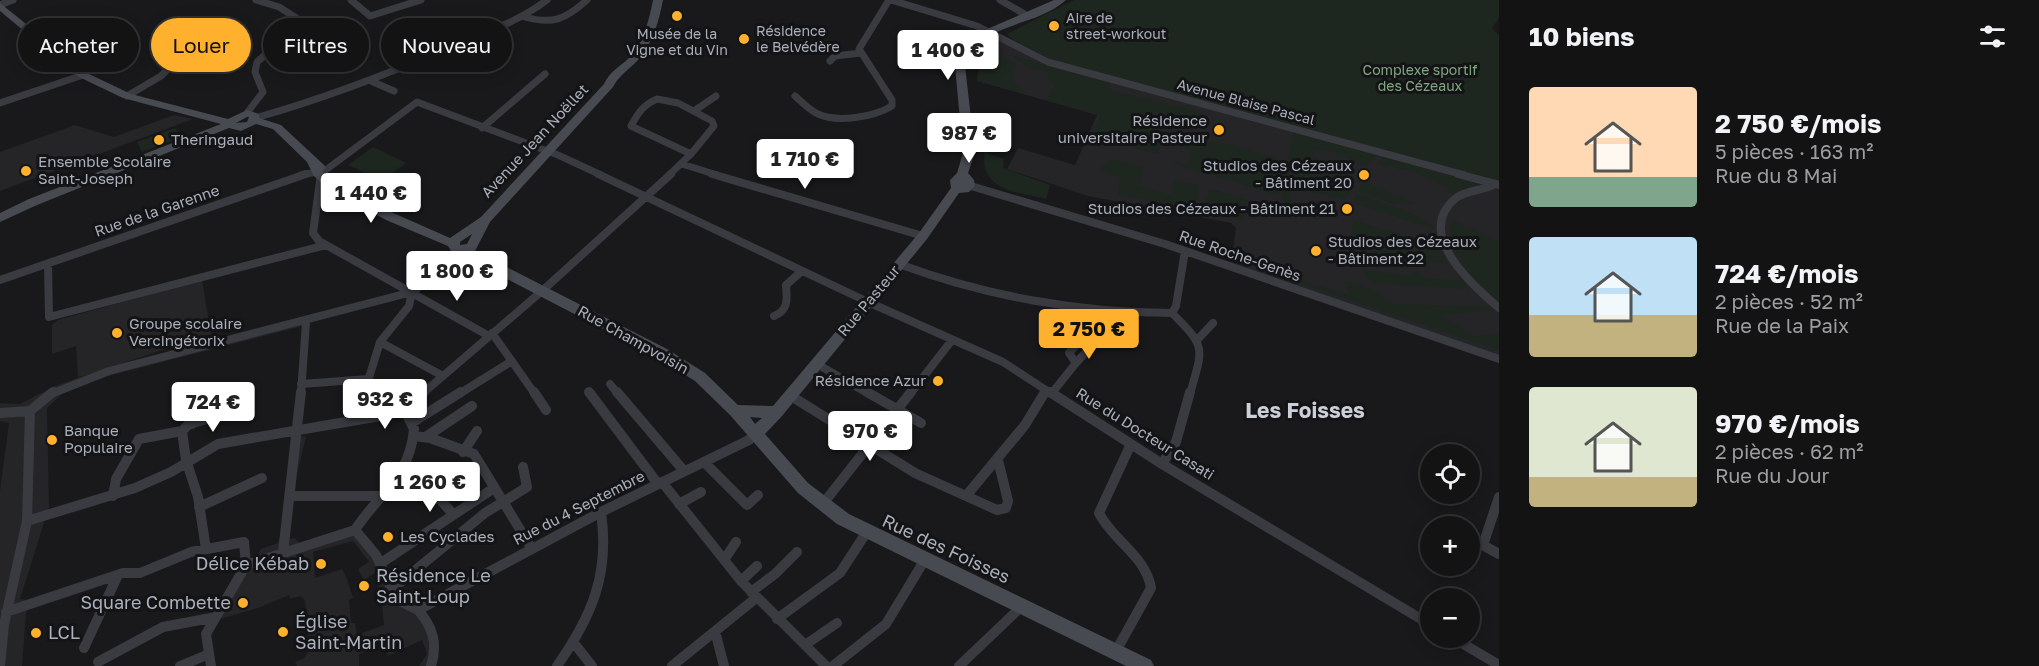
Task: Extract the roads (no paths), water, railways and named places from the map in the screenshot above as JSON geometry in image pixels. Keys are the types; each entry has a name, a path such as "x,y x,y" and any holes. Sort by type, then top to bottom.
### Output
{"main road":[{"name":"Avenue Jean Noëllet","path":"464,242 609,85 618,82 628,70 627,64 647,36 658,0"},
{"name":"Rue Pasteur","path":"755,434 791,396 923,236 959,182 969,153 960,66 962,57 973,43 991,32 1061,0"},
{"path":"0,5 83,75 127,96 164,108 281,132"},
{"path":"207,116 209,133"},
{"path":"0,218 33,202 252,117"},
{"name":"Rue Champvoisin","path":"252,117 277,127 290,137 317,170 350,196 423,232 464,242 496,266 681,364 700,377 755,434"},
{"path":"190,141 235,124"},
{"path":"959,182 965,189 971,186"},
{"path":"735,411 777,412"},
{"name":"Rue des Foisses","path":"755,434 803,488 822,505 866,533 1145,666"}],"street":[{"path":"0,5 13,0"},
{"path":"252,117 263,92 255,72 257,62 299,25 298,19 291,14 256,0"},
{"path":"351,0 370,16 421,0"},
{"path":"252,117 373,82 393,70 472,41 525,17 547,0"},
{"path":"525,17 551,23 560,22 587,0"},
{"path":"795,96 826,116 886,111 892,106 892,100 861,53 860,43 890,0"},
{"name":"Avenue Blaise Pascal","path":"890,0 977,26 1057,65 1497,185"},
{"path":"1000,0 1028,16"},
{"path":"830,61 835,56 861,53"},
{"path":"127,96 165,72"},
{"path":"482,128 495,114 532,88 545,74"},
{"path":"0,103 83,75"},
{"path":"373,82 394,91"},
{"path":"694,111 716,96"},
{"path":"27,521 60,514 113,496 174,470 203,449 218,444 392,414 404,409 542,291 682,164 691,154 714,126 712,121 694,111 673,101 654,97 631,126 691,154"},
{"name":"Rue du Docteur Casati","path":"417,102 549,151 868,302 1003,362 1162,464 1420,617"},
{"name":"Rue de la Garenne","path":"0,280 317,170 417,102"},
{"path":"682,164 761,190 923,236"},
{"path":"317,170 313,233 326,245 490,335 512,361 546,410"},
{"path":"1497,185 1455,199 1445,210 1441,234 1457,268 1499,308"},
{"name":"Rue Roche-Genès","path":"971,186 1185,251 1499,358"},
{"path":"0,413 30,411 56,390 110,371 306,322 411,292 428,281 464,242"},
{"path":"48,264 50,317 326,245"},
{"path":"1172,314 1176,306 1185,251"},
{"path":"899,264 1049,305 1101,311 1172,314 1198,339 1201,353 1176,442 1162,464"},
{"path":"774,316 782,313 787,305 786,285 802,271"},
{"path":"356,420 380,342 409,306 411,292"},
{"path":"966,496 998,460 1049,392 1076,363 1069,353 1091,328 1101,311"},
{"path":"283,552 298,430 306,322"},
{"path":"1198,339 1213,322"},
{"path":"822,505 952,340"},
{"path":"380,342 443,376"},
{"path":"413,422 512,361"},
{"path":"817,364 921,423"},
{"path":"301,384 369,379"},
{"path":"610,384 684,471"},
{"path":"589,392 741,581 826,666"},
{"path":"791,396 915,473 997,510 1006,508 1008,501 998,460"},
{"path":"192,424 193,400"},
{"path":"427,436 472,406"},
{"path":"246,565 355,530 385,496 399,475 414,436 413,422 404,409"},
{"path":"0,666 6,612 27,521 30,411"},
{"path":"113,496 116,478 139,439 182,431 192,424 232,412"},
{"path":"182,431 186,460 199,507 206,549"},
{"path":"463,452 477,431"},
{"name":"Rue du 4 Septembre","path":"418,610 602,512 749,440 755,434"},
{"path":"414,436 427,436 452,450 474,454 532,549"},
{"path":"1116,651 1151,588 1151,577 1103,525 1099,513 1131,444"},
{"path":"704,462 747,505 758,495"},
{"path":"390,591 502,501 510,500 527,487 523,466"},
{"path":"399,475 427,478 442,486 436,495 453,514"},
{"path":"199,507 262,478"},
{"path":"381,563 494,488"},
{"path":"679,504 701,492"},
{"path":"291,496 385,496"},
{"path":"1483,545 1499,496"},
{"path":"557,666 574,643 604,577 606,545 602,512"},
{"path":"355,530 370,545 381,563 390,591 402,607 418,610 434,632 436,650 431,666"},
{"path":"777,619 840,573 866,533"},
{"path":"6,612 118,575 140,573 191,552 244,542 246,565 207,634 210,660 180,666"},
{"path":"724,560 735,542"},
{"path":"1480,543 1499,554"},
{"path":"672,666 715,631 797,552"},
{"path":"833,666 886,624 924,561"},
{"path":"741,581 758,566"},
{"path":"84,648 118,575"},
{"path":"959,666 1022,606"},
{"path":"98,662 163,627 216,617"},
{"path":"805,645 837,622"},
{"path":"715,631 724,666"},
{"path":"574,643 592,666"},
{"path":"1470,648 1499,665"}],"place":[{"name":"Musée de la Vigne et du Vin","path":"677,16"},
{"name":"Aire de street-workout","path":"1054,26"},
{"name":"Résidence le Belvédère","path":"744,39"},
{"name":"Résidence universitaire Pasteur","path":"1219,130"},
{"name":"Theringaud","path":"159,140"},
{"name":"Ensemble Scolaire Saint-Joseph","path":"26,171"},
{"name":"Studios des Cézeaux - Bâtiment 20","path":"1364,175"},
{"name":"Studios des Cézeaux - Bâtiment 21","path":"1347,209"},
{"name":"Studios des Cézeaux - Bâtiment 22","path":"1316,251"},
{"name":"Groupe scolaire Vercingétorix","path":"117,333"},
{"name":"Résidence Azur","path":"938,381"},
{"name":"Banque Populaire","path":"52,440"},
{"name":"Les Cyclades","path":"388,537"},
{"name":"Délice Kébab","path":"321,564"},
{"name":"Résidence Le Saint-Loup","path":"364,586"},
{"name":"Square Combette","path":"243,603"},
{"name":"Église Saint-Martin","path":"283,632"},
{"name":"LCL","path":"36,633"}],"district":[{"name":"Les Foisses","path":"1305,411"}],"park label":[{"name":"Complexe sportif des Cézeaux","path":"1420,78"}]}
